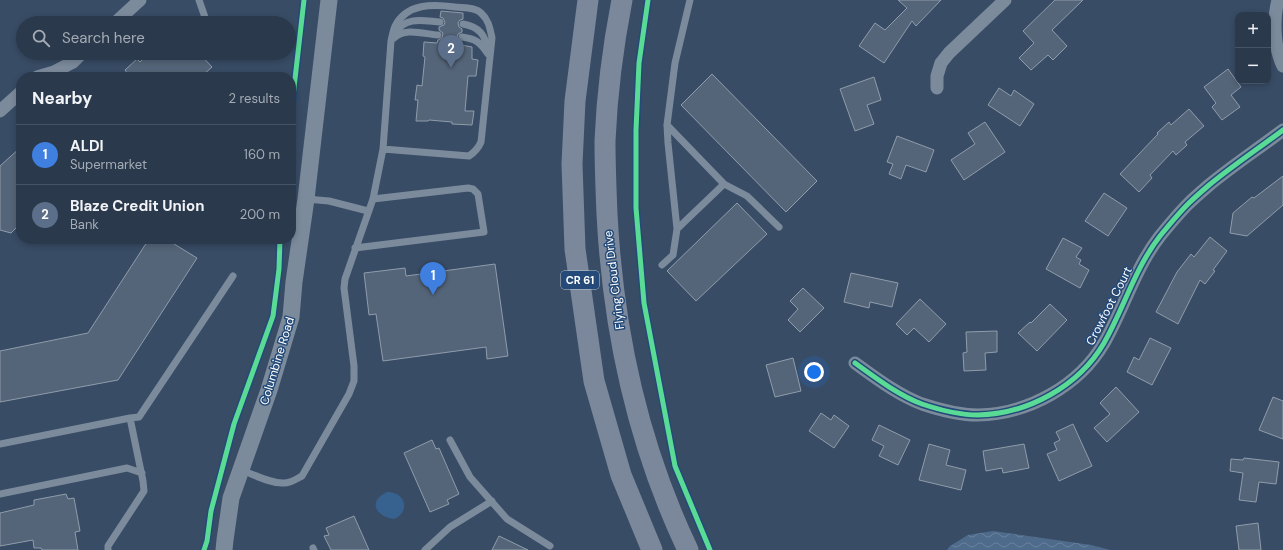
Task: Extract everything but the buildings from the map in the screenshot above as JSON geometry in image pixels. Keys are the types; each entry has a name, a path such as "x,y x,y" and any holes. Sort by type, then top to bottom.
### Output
{"main road":[{"name":"CR 61","path":"588,0 575,101 572,164 575,249 594,380 621,474 652,550"},
{"name":"Flying Cloud Drive","path":"622,0 616,32 608,97 605,141 608,228 614,300 627,370 647,446 665,497 688,550"}],"street":[{"path":"123,16 140,0"},
{"name":"Columbine Road","path":"224,550 231,498 269,390 291,317 294,282 306,199 330,0"},
{"path":"937,88 937,76 941,63 1005,0"},
{"path":"1278,0 1275,12 1276,38 1283,66"},
{"path":"54,72 75,60"},
{"path":"0,111 16,97"},
{"name":"Crowfoot Court","path":"855,363 894,390 920,404 948,412 978,415 1008,411 1037,402 1062,387 1085,367 1103,344 1117,317 1135,275 1159,238 1188,204 1223,174 1283,130"}],"lane":[{"path":"199,0 205,16"},
{"path":"662,265 673,255 677,229 667,125 675,63 690,0"},
{"path":"240,470 285,484 302,476 349,394 354,381 354,366 344,288 346,275 372,199 383,149 391,41 394,27 405,14 413,9 430,5 473,8 480,12 486,18 490,26 492,38 480,142 478,148 469,156 383,149"},
{"path":"391,41 402,24 409,21 440,22"},
{"path":"463,24 478,29 483,35 487,44 490,58"},
{"path":"391,41 397,35 404,32 438,35"},
{"path":"462,38 471,39 478,42 490,58"},
{"path":"667,125 724,184 747,196 779,226"},
{"path":"677,229 724,184"},
{"path":"355,248 484,232 478,194 468,188 372,199"},
{"path":"306,199 329,201 368,211"},
{"path":"0,444 139,417 234,276"},
{"path":"108,550 108,546 144,491 142,473 130,418"},
{"path":"450,440 470,477 507,519 550,546"},
{"path":"0,494 126,468 142,473"},
{"path":"425,550 450,527 492,501"}],"shaded area":[{"path":"387,492 398,495 404,502 403,511 400,516 394,519 382,515 376,508 377,500"}],"water":[{"path":"993,531 1091,545 1110,550 947,550 950,546 968,535"}],"cycle path":[{"path":"296,72 304,0"},
{"path":"648,0 639,63 636,130 636,208 644,303 675,466 710,550"},
{"path":"855,363 887,386 904,396 922,404 957,413 971,415 997,413 1033,403 1050,395 1081,372 1104,343 1151,248 1177,216 1208,186 1283,130"},
{"path":"204,550 207,541 211,511 234,424 273,316 279,269 280,244"}],"place":[{"name":"Blaze Credit Union","path":"451,68"},
{"name":"ALDI","path":"433,295"}]}
